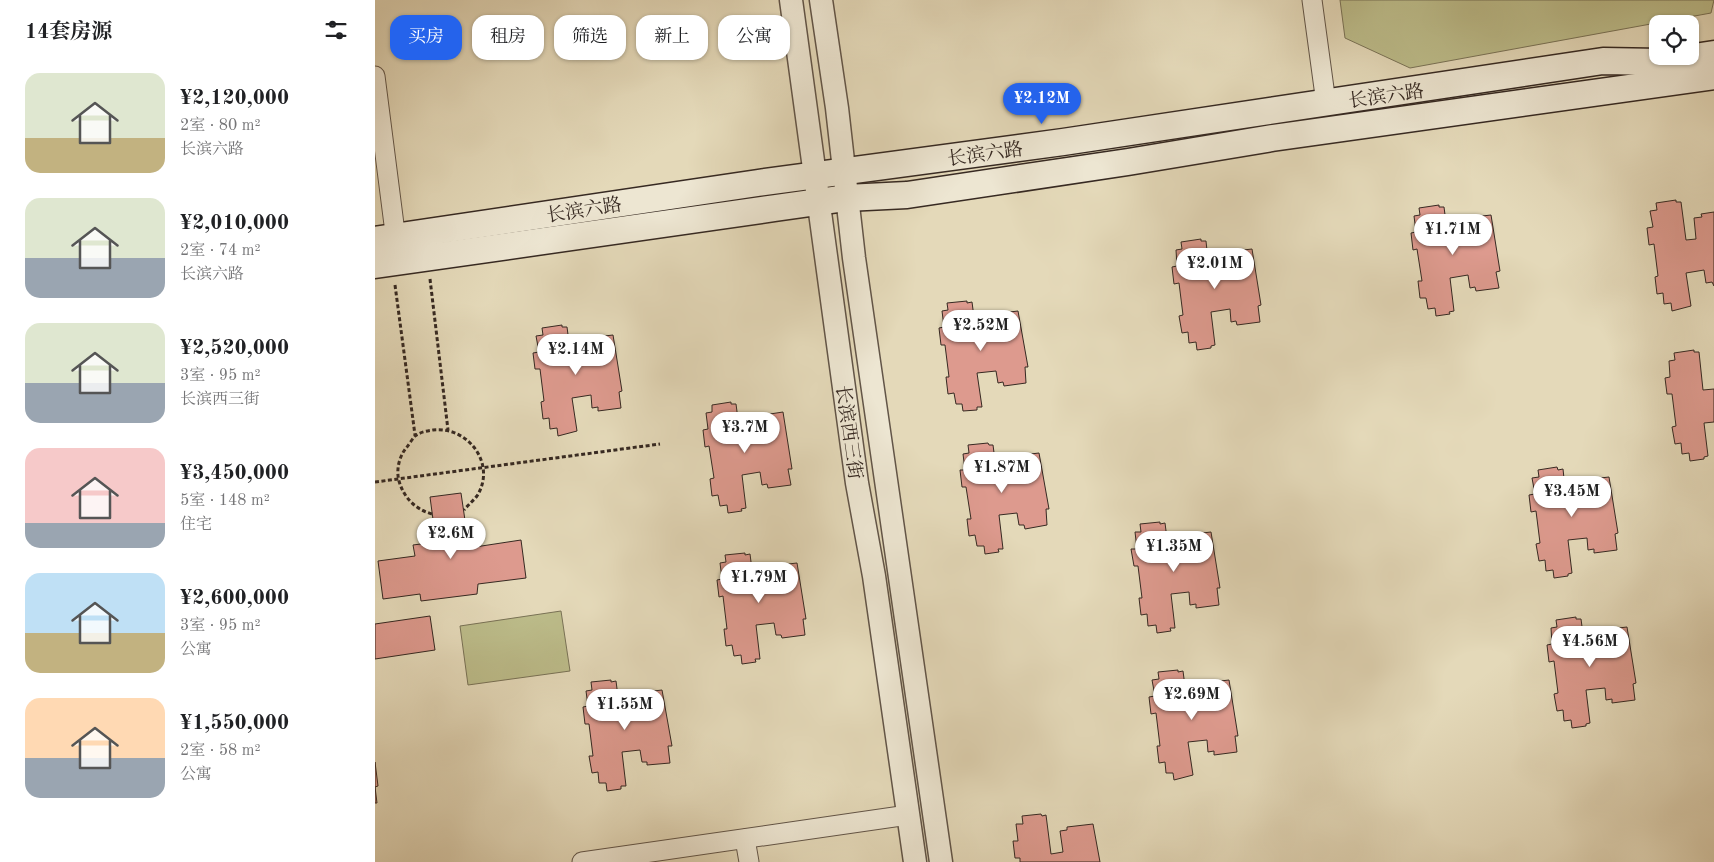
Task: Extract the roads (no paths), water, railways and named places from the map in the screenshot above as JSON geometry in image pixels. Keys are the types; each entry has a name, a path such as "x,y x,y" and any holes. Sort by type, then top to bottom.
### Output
{"main road":[{"path":"1699,40 1714,37"},
{"path":"1603,61 1649,48"},
{"name":"长滨六路","path":"385,238 814,175 1063,142 1603,61 1661,62 1714,54"},
{"name":"长滨六路","path":"390,270 817,202 846,198 907,195 1272,138 1714,76"},
{"path":"1607,91 1664,97 1714,90"}],"street":[{"name":"长滨西三街","path":"791,0 817,202 857,483 874,576 915,862"},
{"name":"长滨西三街","path":"821,0 837,108 842,172 941,862"},
{"path":"1312,0 1326,103"},
{"path":"375,76 385,238 390,270"},
{"path":"582,862 908,815"},
{"path":"745,838 749,862"}]}
